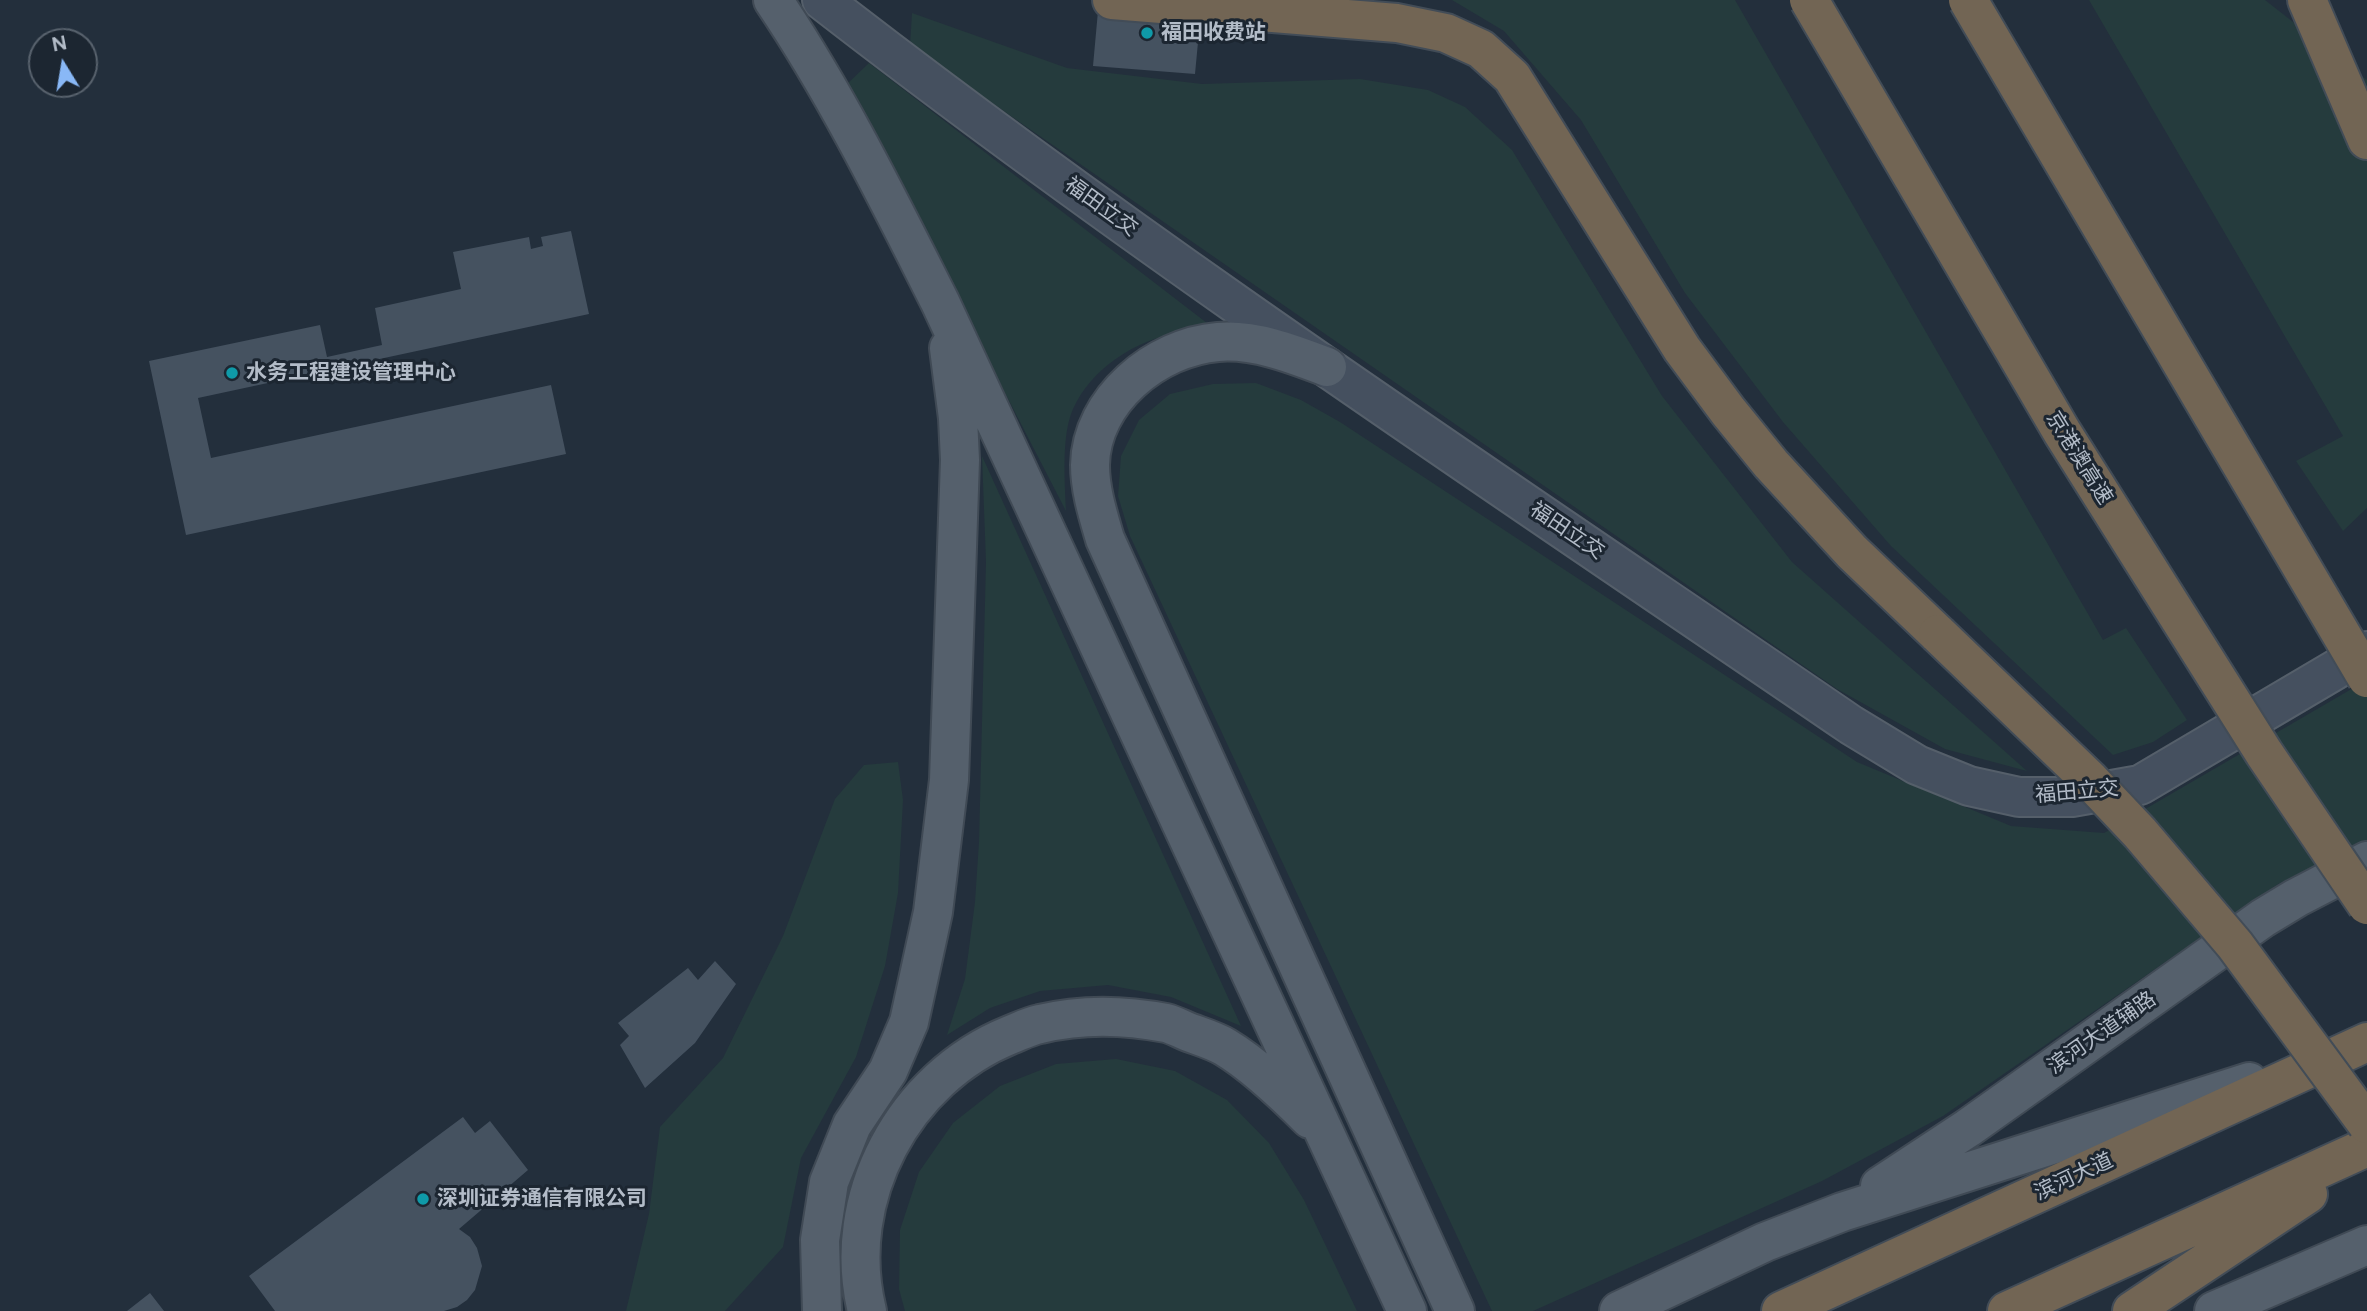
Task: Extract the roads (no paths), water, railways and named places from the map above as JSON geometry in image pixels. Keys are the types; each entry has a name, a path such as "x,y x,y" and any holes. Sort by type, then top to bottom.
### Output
{"highway":[{"path":"1111,0 1397,23 1446,33 1481,50 1512,77 1682,349 1771,464 1852,552 2090,780 2140,833 2235,945 2367,1124"},
{"name":"京港澳高速","path":"1809,0 2063,432 2264,753 2367,905"},
{"path":"1968,0 2367,678"},
{"path":"2307,0 2367,139"},
{"name":"滨河大道","path":"1781,1311 2361,1045"},
{"path":"2007,1311 2367,1147"},
{"path":"2132,1311 2367,1155"}],"main road":[{"path":"773,0 829,89 895,211 940,302 1407,1311"},
{"path":"822,1308 820,1240 829,1182 852,1125 888,1071 909,1022 933,912 948,793 960,460 953,371 940,302"},
{"path":"1327,367 1261,346 1218,342 1178,352 1143,369 1115,397 1098,427 1090,464 1095,502 1105,539 1455,1311"},
{"name":"滨河大道辅路","path":"1842,1212 1968,1128 2263,918 2367,861"},
{"path":"864,1299 862,1226 872,1180 903,1120 949,1070 988,1044 1039,1024 1101,1016 1168,1024 1224,1047 1282,1092 1324,1132"},
{"name":"滨河大道辅路","path":"1619,1311 1765,1242 1842,1212 2361,1045"},
{"path":"2214,1311 2367,1245"}],"street":[{"name":"福田立交","path":"822,0 1074,188 1327,367 1851,724 1917,765 1969,786 2019,797 2072,797 2140,785 2367,651"}],"place":[{"name":"福田收费站","path":"1147,33"},
{"name":"水务工程建设管理中心","path":"232,373"},
{"name":"深圳证券通信有限公司","path":"423,1199"}]}
